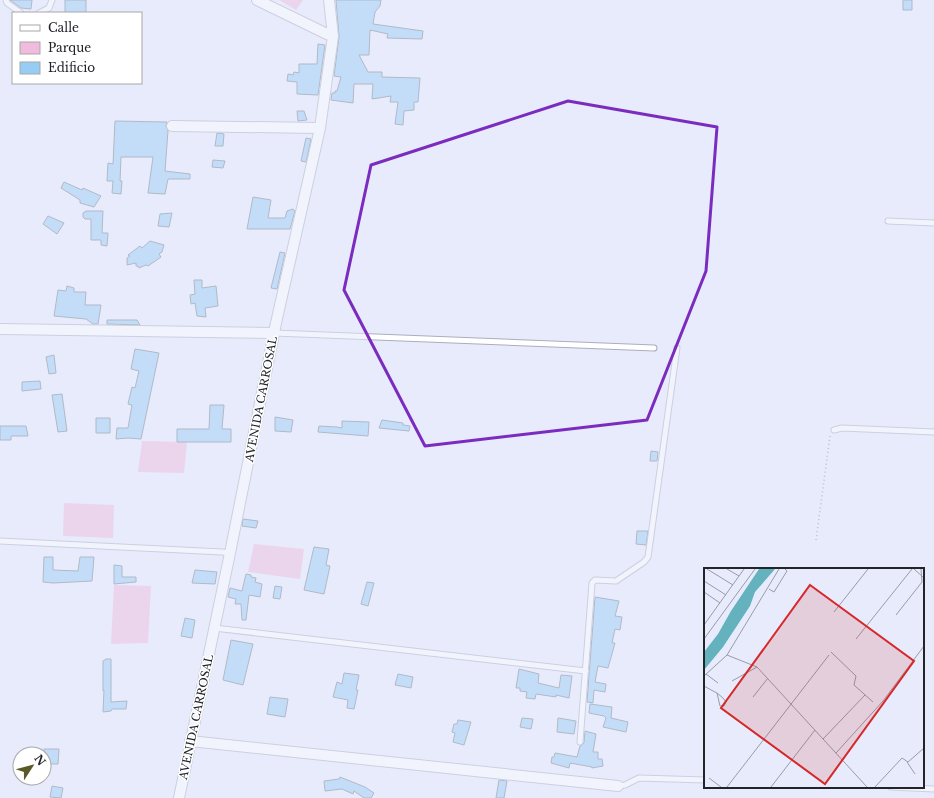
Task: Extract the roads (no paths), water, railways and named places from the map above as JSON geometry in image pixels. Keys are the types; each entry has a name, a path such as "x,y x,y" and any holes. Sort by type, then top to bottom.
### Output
{"street":[{"path":"256,0 333,36"},
{"name":"AVENIDA CARROSAL","path":"179,798 274,333 320,128 333,36 329,0"},
{"path":"172,126 320,128"},
{"path":"0,329 274,333"},
{"path":"190,741 618,786"}],"lane":[{"path":"6,0 20,12"},
{"path":"41,12 49,8 52,0"},
{"path":"888,221 934,223"},
{"path":"274,333 654,348"},
{"path":"580,742 592,583 595,580 616,581 644,562 648,557 677,348"},
{"path":"834,430 842,428 934,432"},
{"path":"0,541 230,553"},
{"path":"214,628 586,671"},
{"path":"618,786 625,785 638,778 704,780"},
{"path":"924,788 934,788"}]}
